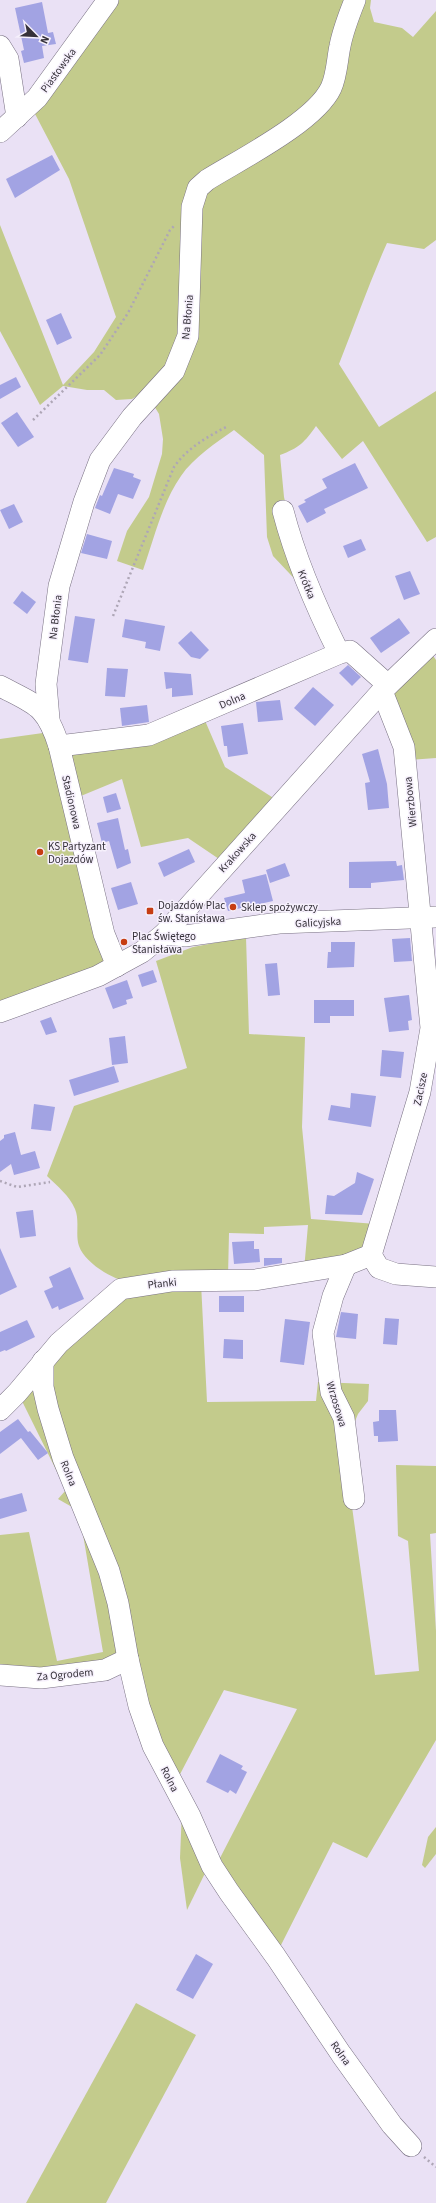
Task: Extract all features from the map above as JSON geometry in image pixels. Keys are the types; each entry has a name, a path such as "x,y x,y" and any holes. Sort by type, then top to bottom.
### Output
{"street":[{"name":"Piastowska","path":"0,132 37,98 108,0"},
{"name":"Na Błonia","path":"49,719 46,684 59,586 84,502 100,460 132,417 174,371 188,336 192,207 198,188 207,180 290,130 321,102 331,89 336,73 346,21 355,0"},
{"path":"0,46 8,59 17,117"},
{"name":"Krótka","path":"283,511 293,548 317,608 339,653"},
{"name":"Krakowska","path":"0,1012 98,976 142,952 170,927 385,688 436,639"},
{"path":"339,653 350,651 385,688"},
{"name":"Dolna","path":"59,746 149,735 339,653"},
{"name":"Stadionowa","path":"0,686 38,706 49,719 59,746 104,934 117,966"},
{"name":"Wierzbowa","path":"385,688 404,747 428,917"},
{"name":"Galicyjska","path":"170,927 185,936 279,923 428,917"},
{"name":"Zacisze","path":"371,1255 420,1092 431,1028 428,917"},
{"path":"371,1255 379,1268 396,1274 436,1277"},
{"name":"Płanki","path":"0,1410 17,1394 59,1343 121,1289 172,1281 255,1280 346,1265 371,1255"},
{"name":"Wrzosowa","path":"346,1265 333,1296 324,1333 331,1392 344,1418 354,1499"},
{"name":"Rolna","path":"44,1361 43,1388 48,1410 63,1458 109,1571 118,1603 128,1659 139,1706 153,1746 190,1816 212,1866 245,1917 276,1957 341,2054 392,2125 410,2146"},
{"name":"Za Ogrodem","path":"0,1675 41,1678 105,1670 128,1659"}],"path":[{"path":"33,420 100,355 128,313 170,230 192,207"},
{"path":"113,616 174,467 179,459 196,445 226,427"},
{"path":"0,1181 17,1187 50,1182"}],"green space":[{"path":"114,0 371,0 370,8 374,22 402,28 413,37 436,11 436,240 424,249 387,243 339,364 379,427 436,391 436,537 427,542 363,441 342,459 316,426 301,444 280,455 284,497 306,591 273,556 267,537 264,455 234,430 192,463 181,476 164,509 143,570 117,561 127,531 149,497 162,454 163,439 159,414 145,391 132,399 116,400 104,390 87,390 63,386 40,405 0,331 0,225 63,385 94,352 116,317 69,179 34,112"},
{"path":"429,650 436,660 436,758 409,760 386,692"},
{"path":"203,716 225,767 275,799 219,859 188,838 141,847 122,779 76,798 65,749"},
{"name":"KS Partyzant Dojazdów","path":"50,732 107,965 0,1008 0,739"},
{"path":"246,937 249,1034 305,1037 302,1127 311,1219 376,1224 366,1253 304,1270 308,1225 264,1227 264,1234 229,1233 228,1277 128,1282 114,1278 93,1264 82,1252 77,1237 77,1218 73,1204 47,1176 74,1106 187,1068 156,961 193,947"},
{"path":"201,1283 207,1402 316,1401 318,1382 369,1384 368,1401 358,1414 344,1448 375,1675 419,1671 408,1541 398,1536 396,1465 436,1466 436,1533 430,1534 436,1631 436,1740 367,1858 333,1842 279,1949 254,1919 220,1858 297,1709 224,1690 177,1780 129,1655 103,1667 0,1671 0,1535 29,1532 57,1661 103,1652 79,1511 58,1499 66,1490 20,1397 62,1345 130,1290"},
{"path":"182,1810 209,1865 187,1910 180,1858"},
{"path":"436,1827 436,1854 425,1868 422,1865 428,1837"},
{"path":"136,2003 196,2035 106,2203 26,2203"}],"building":[{"path":"42,2 48,33 53,32 56,44 42,46 44,58 24,63 21,51 24,50 15,8"},
{"path":"52,155 60,170 15,198 6,179"},
{"path":"61,313 72,338 57,345 46,320"},
{"path":"16,377 21,387 0,399 0,385"},
{"path":"17,412 34,437 18,447 1,423"},
{"path":"355,463 368,488 324,509 326,513 307,523 298,506 306,502 304,500 327,488 322,479"},
{"path":"114,468 134,474 133,477 141,480 133,499 118,494 110,514 95,508"},
{"path":"14,504 23,522 9,529 0,510"},
{"path":"87,534 112,541 107,559 81,553"},
{"path":"361,539 366,550 348,558 343,546"},
{"path":"410,571 420,594 404,600 395,576"},
{"path":"22,591 36,602 27,614 13,603"},
{"path":"75,616 95,619 88,663 68,660"},
{"path":"399,618 410,633 381,653 370,638"},
{"path":"125,619 165,626 160,651 145,648 146,642 122,637"},
{"path":"191,631 209,650 200,659 191,657 178,643"},
{"path":"348,665 361,677 352,686 339,673"},
{"path":"107,668 128,669 125,697 105,696"},
{"path":"164,672 191,674 193,695 172,697 172,688 166,689"},
{"path":"313,687 334,705 315,726 294,708"},
{"path":"280,700 283,720 258,722 256,702"},
{"path":"147,705 149,722 122,726 120,708"},
{"path":"243,723 248,754 228,757 227,746 224,746 221,726"},
{"path":"378,749 387,784 389,808 368,810 365,783 370,782 362,754"},
{"path":"116,793 121,809 107,813 103,797"},
{"path":"118,818 125,850 128,849 131,863 117,869 109,841 102,843 97,823"},
{"path":"189,849 195,862 164,877 158,863"},
{"path":"396,861 397,866 402,865 404,880 371,883 371,888 349,888 349,862"},
{"path":"285,863 290,876 270,883 266,870"},
{"path":"266,874 273,901 228,911 224,898 245,893 242,880"},
{"path":"131,882 138,904 118,910 111,888"},
{"path":"410,938 412,961 394,962 392,939"},
{"path":"331,942 355,942 354,967 327,968 328,952 331,952"},
{"path":"277,963 280,995 268,996 265,964"},
{"path":"153,970 157,982 142,987 138,975"},
{"path":"127,980 133,998 126,1000 127,1004 113,1009 105,988"},
{"path":"409,995 412,1020 408,1021 409,1030 389,1032 384,998"},
{"path":"314,1000 354,1000 354,1016 330,1016 330,1023 314,1023"},
{"path":"51,1017 57,1032 46,1035 40,1021"},
{"path":"125,1036 128,1063 112,1065 109,1038"},
{"path":"382,1050 404,1052 401,1078 380,1076"},
{"path":"114,1066 119,1082 74,1096 69,1080"},
{"path":"351,1093 376,1096 371,1127 328,1120 331,1105 350,1108"},
{"path":"34,1104 55,1107 51,1131 31,1129"},
{"path":"15,1132 21,1155 35,1151 40,1168 14,1175 11,1164 0,1172 0,1141 4,1138 4,1135"},
{"path":"357,1172 374,1179 362,1215 325,1214 327,1195 334,1196 355,1183"},
{"path":"33,1210 36,1236 20,1238 16,1212"},
{"path":"254,1241 254,1249 259,1249 260,1262 234,1264 232,1242"},
{"path":"0,1248 17,1287 0,1295"},
{"path":"264,1258 282,1258 282,1263 264,1266"},
{"path":"70,1267 84,1299 59,1310 58,1306 52,1309 44,1291 53,1287 49,1277"},
{"path":"219,1296 244,1296 244,1312 219,1312"},
{"path":"341,1312 358,1314 356,1339 336,1337"},
{"path":"385,1318 399,1319 397,1345 383,1344"},
{"path":"285,1319 310,1322 304,1365 280,1362"},
{"path":"27,1320 35,1337 6,1351 0,1352 0,1332"},
{"path":"224,1339 243,1340 243,1359 223,1358"},
{"path":"379,1410 396,1410 398,1441 378,1442 378,1436 374,1436 373,1422 379,1421"},
{"path":"18,1419 48,1453 38,1460 21,1438 0,1454 0,1432"},
{"path":"22,1493 27,1511 0,1519 0,1499"},
{"path":"220,1754 243,1766 241,1769 247,1772 236,1794 230,1790 228,1793 206,1782"},
{"path":"196,1954 213,1964 193,1999 176,1990"}],"place":[{"name":"KS Partyzant Dojazdów","path":"40,852"},
{"name":"Sklep spożywczy","path":"233,907"},
{"name":"Dojazdów Plac św. Stanisława","path":"150,911"},
{"name":"Plac Świętego Stanisława","path":"124,942"}]}
